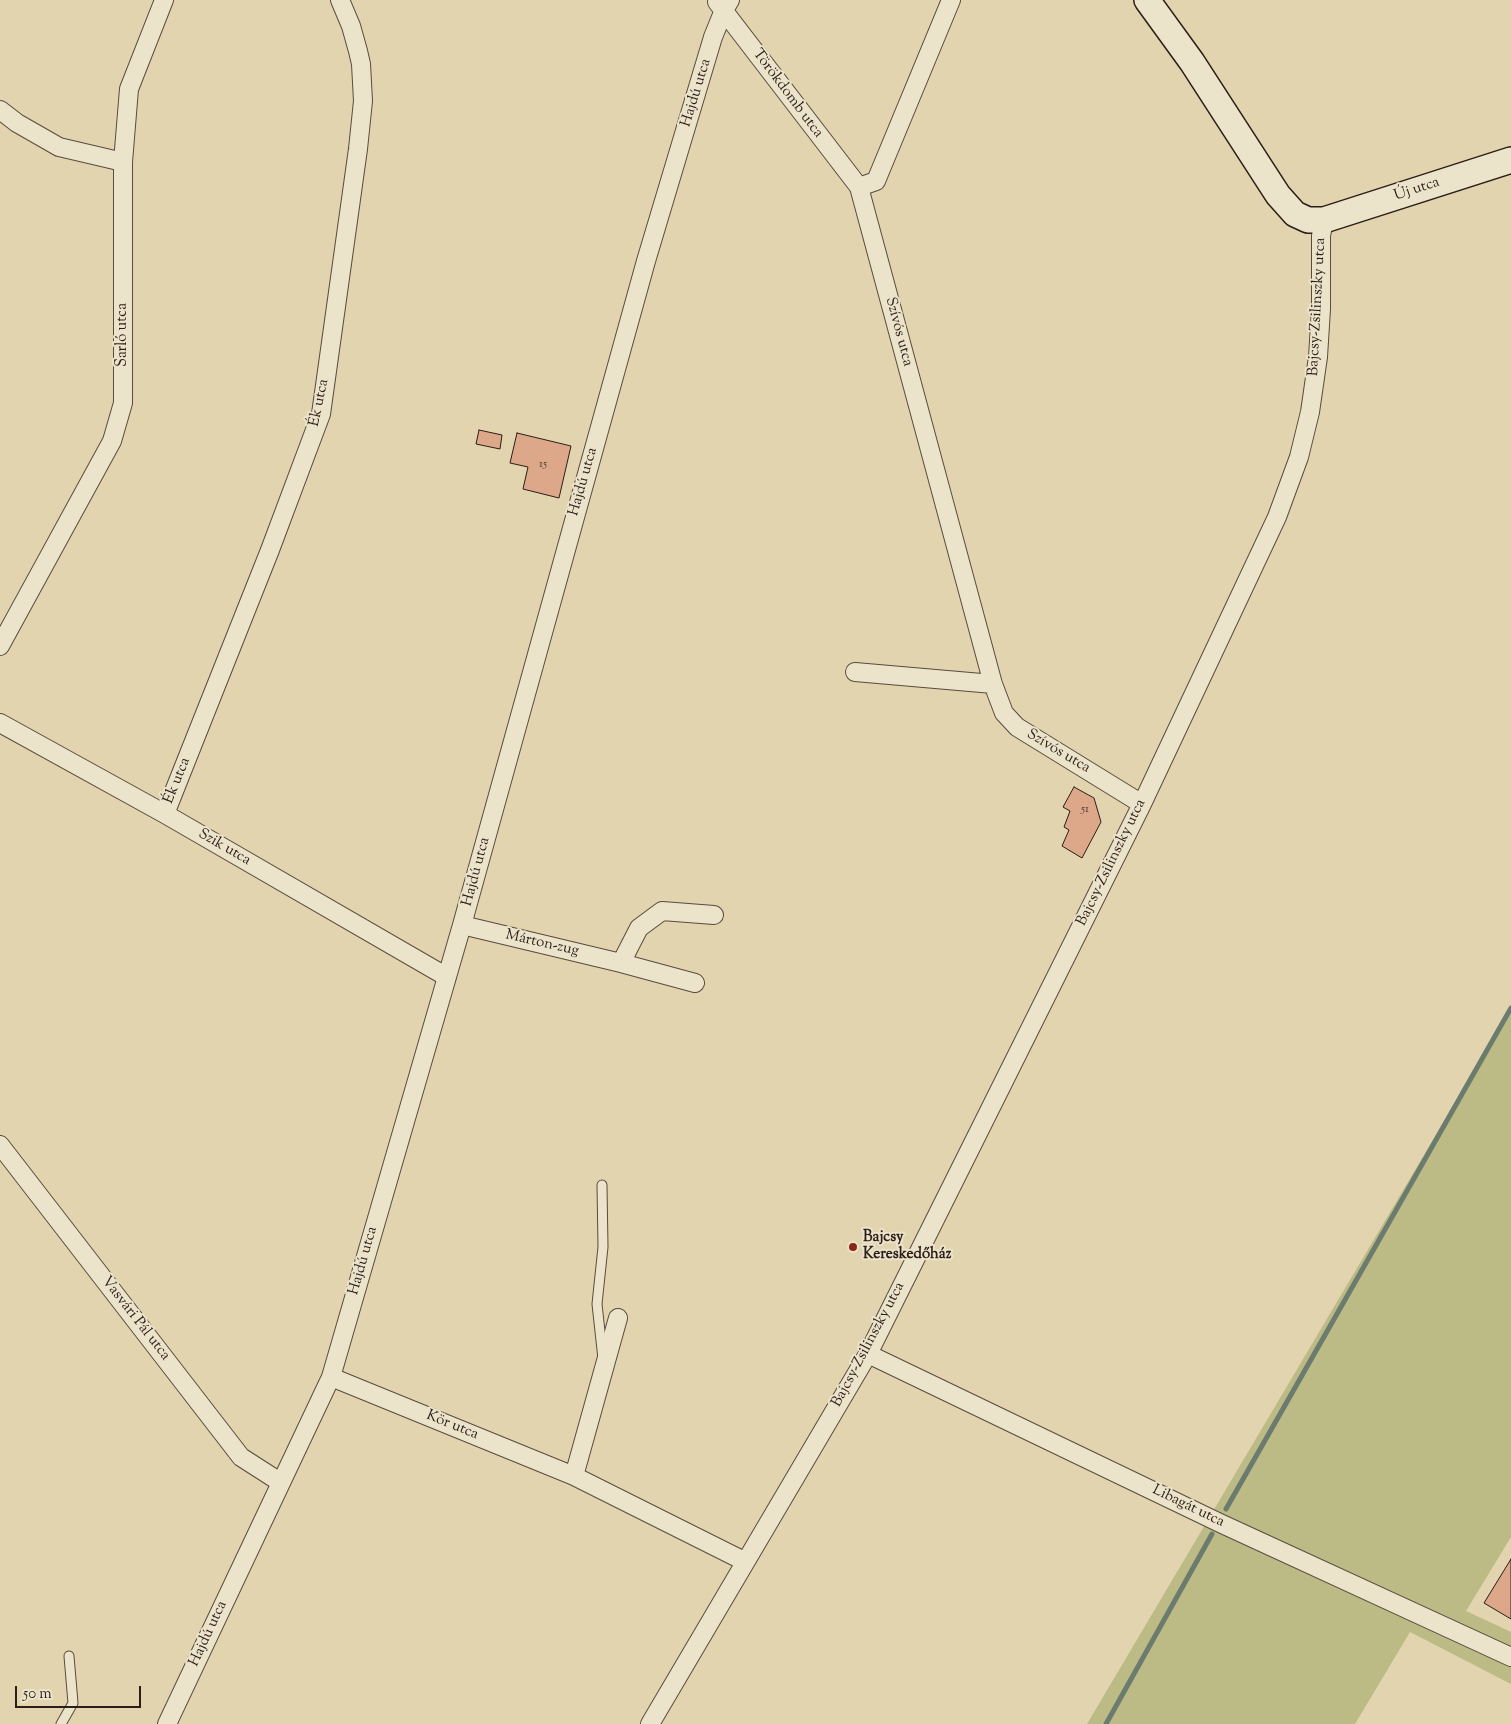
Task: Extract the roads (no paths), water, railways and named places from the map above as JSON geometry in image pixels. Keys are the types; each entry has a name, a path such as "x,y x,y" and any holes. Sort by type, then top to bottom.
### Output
{"main road":[{"name":"Bajcsy-Zsilinszky utca","path":"1147,0 1192,62 1278,195 1295,214 1308,220 1324,220"},
{"name":"Új utca","path":"1324,220 1511,160"}],"street":[{"name":"Sarló utca","path":"0,646 112,441 123,403 123,162 129,89 164,0"},
{"name":"Ék utca","path":"165,814 270,550 321,414 363,101 361,64 351,26 340,0"},
{"path":"859,187 876,181 951,0"},
{"name":"Törökdomb utca","path":"723,3 859,187"},
{"name":"Hajdú utca","path":"167,1724 330,1377 462,925 644,271 723,3"},
{"path":"0,110 17,123 58,146 123,162"},
{"name":"Szívós utca","path":"859,187 993,684 1004,713 1017,727 1142,804"},
{"name":"Bajcsy-Zsilinszky utca","path":"650,1724 744,1561 868,1354 1142,804 1277,517 1299,457 1310,412 1318,357 1321,308 1321,236 1324,220"},
{"path":"856,672 993,684"},
{"name":"Szik utca","path":"0,723 165,814 446,977"},
{"path":"621,963 639,928 662,910 714,915"},
{"name":"Márton-zug","path":"462,925 621,963 695,983"},
{"name":"Vasvári Pál utca","path":"0,1145 241,1457 280,1482"},
{"path":"574,1476 618,1318"},
{"name":"Libagát utca","path":"868,1354 1222,1524 1511,1657"},
{"name":"Kör utca","path":"330,1377 574,1476 744,1561"}],"lane":[{"path":"602,1185 603,1247 597,1304 604,1369"},
{"path":"61,1724 73,1703 69,1656"}],"waterway":[{"path":"1226,1509 1511,1008"},
{"path":"1106,1724 1212,1534"}],"place":[{"name":"Bajcsy Kereskedőház","path":"853,1247"}]}
